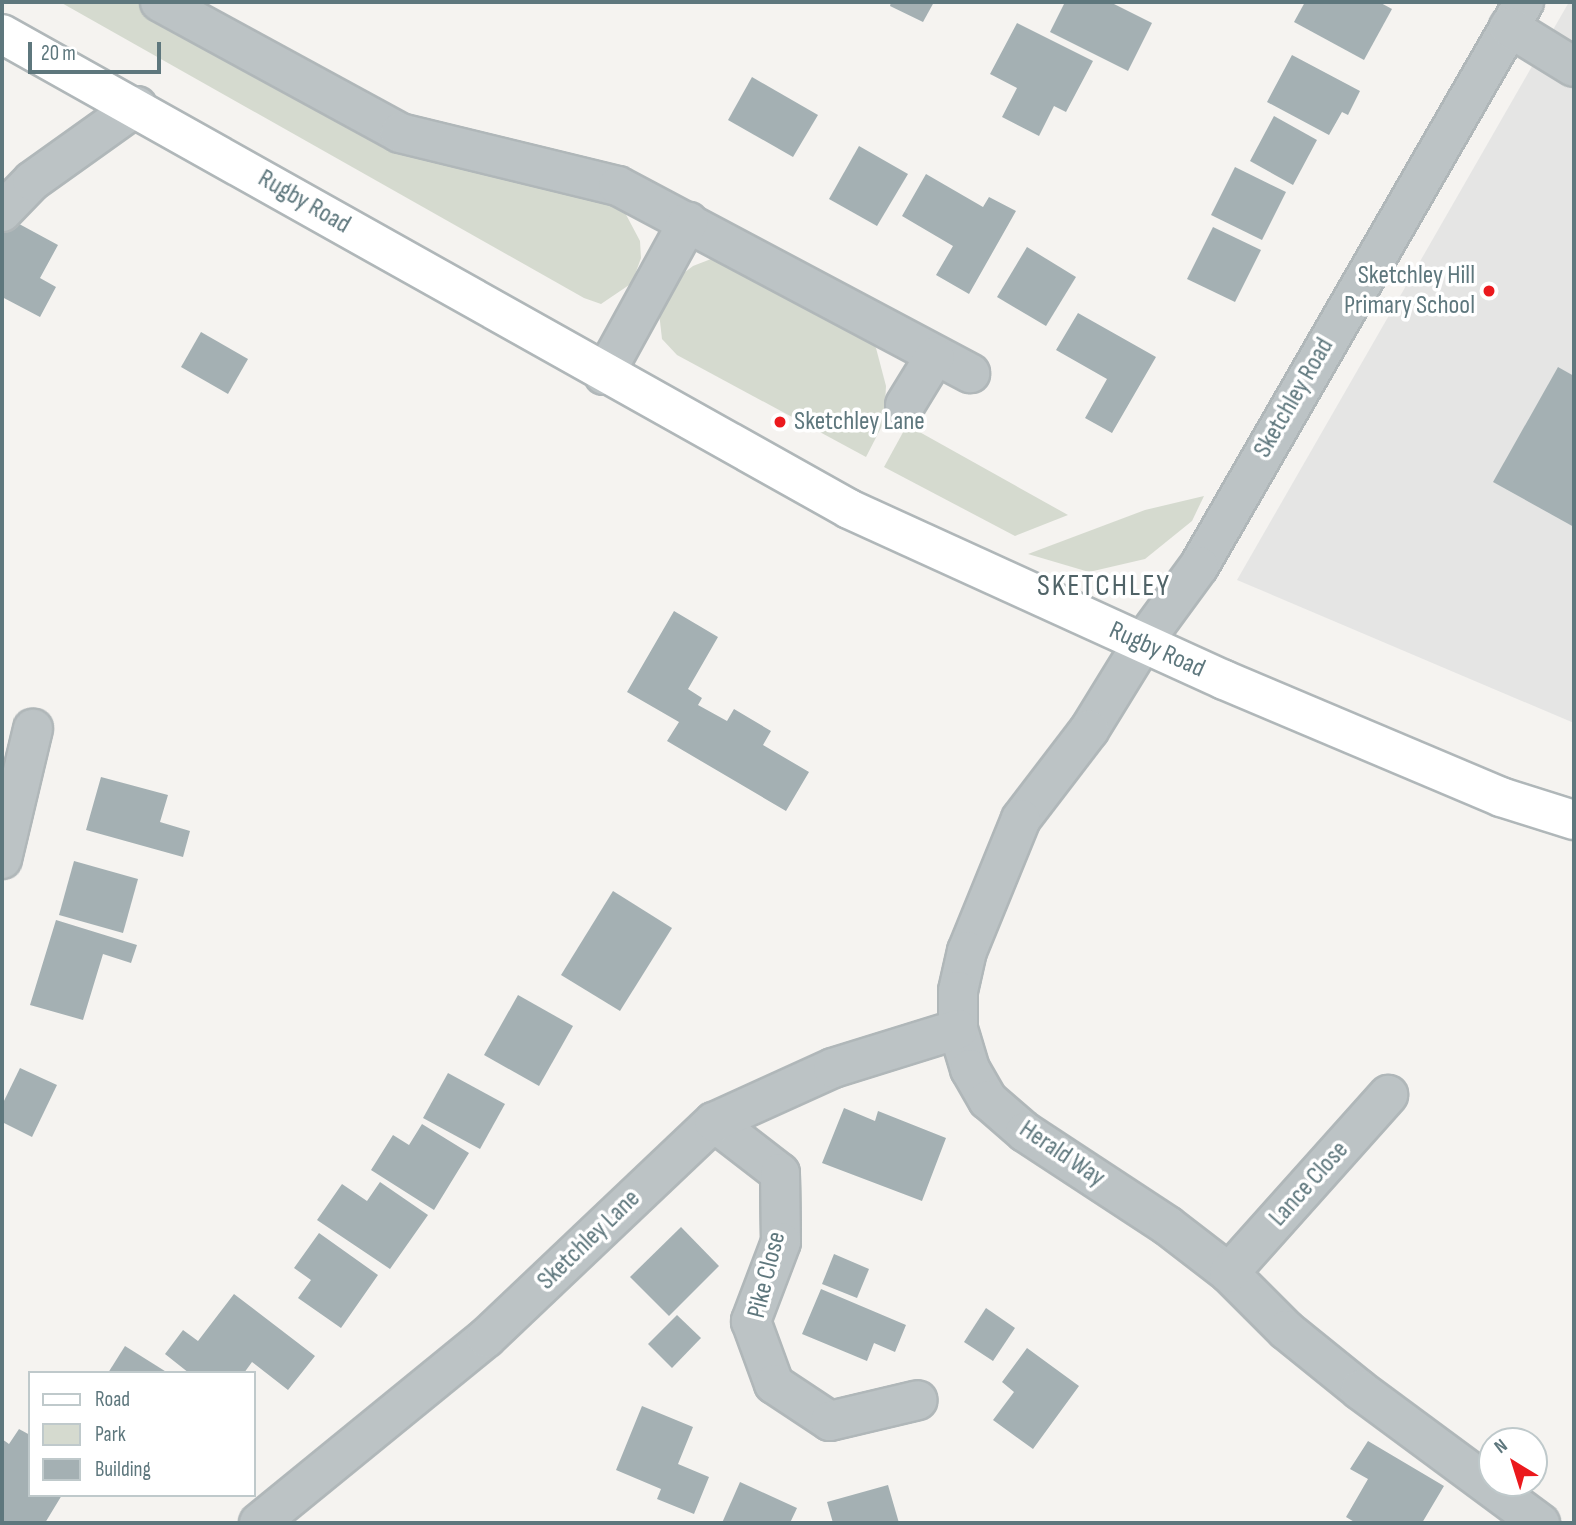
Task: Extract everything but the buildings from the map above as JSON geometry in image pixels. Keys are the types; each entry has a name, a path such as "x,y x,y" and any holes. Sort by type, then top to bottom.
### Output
{"main road":[{"name":"Rugby Road","path":"2,34 138,106 604,374 849,509 1142,644 1501,797 1574,820"}],"street":[{"path":"160,2 400,134 618,186 970,373"},
{"path":"1517,14 1574,68"},
{"name":"Sketchley Road","path":"1142,644 1199,566 1517,14"},
{"path":"2,212 32,181 138,106"},
{"path":"604,374 688,222"},
{"path":"905,405 935,356"},
{"name":"Herald Way","path":"1142,644 1089,730 1021,819 999,865 967,951 958,991 958,1030 970,1069 988,1100 1025,1132 1126,1196 1229,1273 1286,1330 1535,1522"},
{"path":"2,859 33,729"},
{"name":"Sketchley Lane","path":"259,1523 486,1338 713,1122 832,1068 958,1030"},
{"name":"Lance Close","path":"1229,1273 1388,1095"},
{"name":"Pike Close","path":"713,1122 780,1173 782,1242 751,1321 774,1384 830,1420 918,1401"}],"shaded area":[{"name":"Sketchley Hill Primary School","path":"1569,2 1574,2 1574,723 1237,580"}],"green space":[{"path":"60,2 146,2 400,142 486,174 622,207 640,241 641,258 632,283 601,304 584,298"},
{"path":"711,259 734,262 864,331 876,348 886,386 884,422 866,457 677,355 662,339 658,304 669,284 693,266"},
{"path":"907,425 1068,515 1015,536 884,467"},
{"path":"1204,496 1192,521 1145,559 1089,572 1028,554 1145,510"}],"place":[{"name":"Sketchley Hill Primary School","path":"1489,291"},
{"name":"Sketchley Lane","path":"780,422"}],"district":[{"name":"SKETCHLEY","path":"1104,586"}]}
